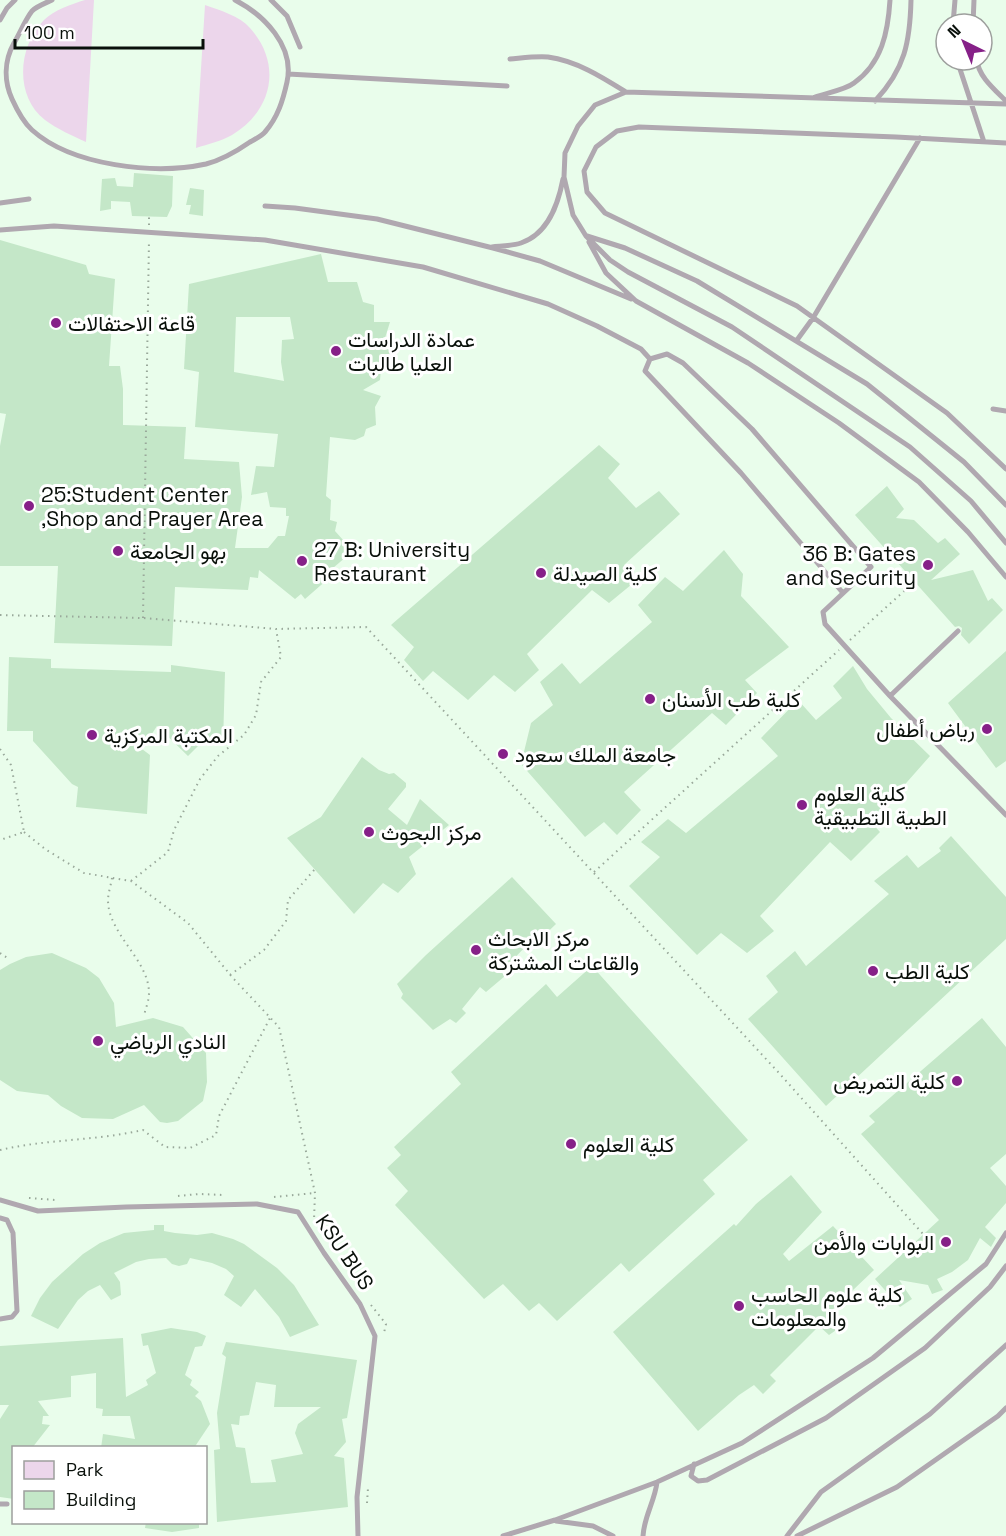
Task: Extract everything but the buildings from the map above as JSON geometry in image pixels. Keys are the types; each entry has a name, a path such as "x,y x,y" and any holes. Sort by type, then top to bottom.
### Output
{"lane":[{"path":"0,20 15,0"},
{"path":"52,0 33,11 3,60 7,88 17,110 31,129 54,145 80,156 129,167 178,168 208,164 236,152 265,132 281,106 288,74 283,46 268,24 252,9 235,0"},
{"path":"271,0 287,15 300,48"},
{"path":"810,99 854,84 879,57 888,22 890,0"},
{"path":"876,101 904,59 911,31 911,0"},
{"path":"510,59 547,57 568,62 597,74 626,92"},
{"path":"961,72 984,142"},
{"path":"981,72 1006,103"},
{"path":"288,74 507,86"},
{"path":"489,248 521,243 539,234 559,202 564,177 565,153 578,126 595,105 626,92 1006,103"},
{"path":"1006,143 639,128 617,131 596,147 584,171 586,192 605,213 797,306 947,413 1006,469"},
{"path":"797,340 813,318 920,138"},
{"path":"564,177 573,215 606,273 636,301"},
{"path":"0,202 28,199"},
{"path":"265,206 377,219 540,261 636,301 748,363 848,429 919,482 968,532 1006,577"},
{"path":"0,230 54,226 265,240 423,267 548,304 641,349 650,359"},
{"path":"586,236 625,248 697,281 867,384 964,462 1006,505"},
{"path":"586,236 610,260 628,272 732,327 910,447 971,501 1006,543"},
{"path":"650,359 667,354 683,363 752,429 871,567 823,612 825,624 890,696 1006,815"},
{"path":"650,359 645,371 741,472 843,593"},
{"path":"993,409 1006,411"},
{"path":"890,696 958,631"},
{"name":"KSU BUS","path":"0,1200 38,1211 257,1204 298,1212 360,1304 375,1336 357,1497 358,1536"},
{"path":"0,1218 8,1220 13,1233 17,1311 12,1317 0,1319"},
{"path":"503,1536 555,1521 657,1482 742,1443 873,1358 986,1264 1005,1236"},
{"path":"694,1464 691,1476 698,1481 707,1480 826,1418 926,1348 990,1287 1006,1266"},
{"path":"787,1536 821,1492 930,1414 1006,1345"},
{"path":"797,1536 897,1487 1006,1408"},
{"path":"643,1536 644,1520 656,1491 657,1482"},
{"path":"555,1521 593,1526 613,1536"}],"path":[{"path":"149,216 149,228"},
{"path":"143,618 149,240"},
{"path":"594,873 914,582"},
{"path":"0,615 143,618 276,629 366,627 779,1073 923,1234"},
{"path":"131,881 168,852 174,830 200,779 218,756 244,735 256,715 261,682 281,657 276,629"},
{"path":"0,750 11,765 24,832 45,849 84,873 131,881 188,923 230,975 279,1027 315,1193 314,1220"},
{"path":"0,840 24,832"},
{"path":"230,975 264,950 286,921 288,900 315,869"},
{"path":"112,878 108,901 114,921 122,940 135,954 150,992 144,1015"},
{"path":"0,953 9,959"},
{"path":"0,1150 23,1145 112,1137 143,1130 165,1147 190,1148 216,1135 219,1116 270,1018"},
{"path":"371,1305 386,1324 384,1334"},
{"path":"367,1513 369,1478"}],"green space":[{"path":"85,0 94,0 86,142 45,120 35,110 24,85 23,71 29,43 44,20 58,10"},
{"path":"205,5 235,17 250,28 267,57 269,72 264,100 246,125 228,137 196,148"}],"place":[{"name":"قاعة الاحتفالات","path":"56,323"},
{"name":"عمادة الدراسات العليا طالبات","path":"336,351"},
{"name":"25:Student Center ,Shop and Prayer Area","path":"29,506"},
{"name":"بهو الجامعة","path":"118,551"},
{"name":"27 B: University Restaurant","path":"302,561"},
{"name":"36 B: Gates and Security","path":"928,565"},
{"name":"كلية الصيدلة","path":"541,573"},
{"name":"كلية طب الأسنان","path":"650,699"},
{"name":"رياض أطفال","path":"987,729"},
{"name":"المكتبة المركزية","path":"92,735"},
{"name":"جامعة الملك سعود","path":"503,754"},
{"name":"كلية العلوم الطبية التطبيقية","path":"802,805"},
{"name":"مركز البحوث","path":"369,832"},
{"name":"مركز الابحاث والقاعات المشتركة","path":"476,950"},
{"name":"كلية الطب","path":"873,971"},
{"name":"النادي الرياضي","path":"98,1041"},
{"name":"كلية التمريض","path":"957,1081"},
{"name":"كلية العلوم","path":"571,1144"},
{"name":"البوابات والأمن","path":"946,1242"},
{"name":"كلية علوم الحاسب والمعلومات","path":"739,1306"}]}
